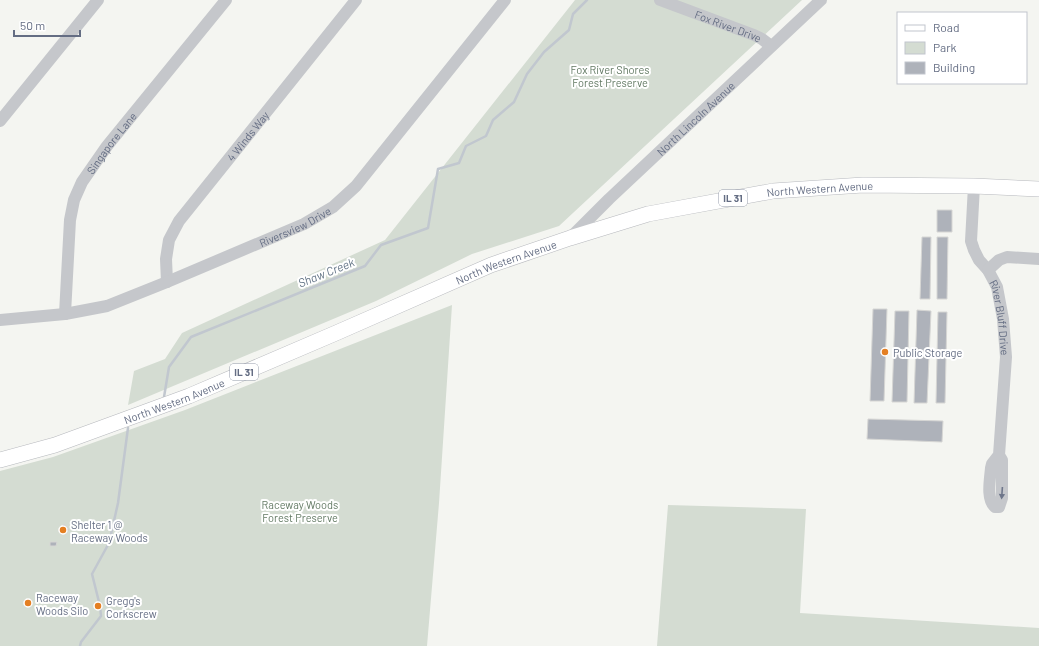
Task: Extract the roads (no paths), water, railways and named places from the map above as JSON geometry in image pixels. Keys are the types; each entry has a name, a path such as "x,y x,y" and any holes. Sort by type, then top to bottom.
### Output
{"main road":[{"name":"North Western Avenue","path":"0,460 55,445 189,396 490,265 648,214 773,191 863,185 974,186 1039,189"}],"street":[{"path":"0,121 98,0"},
{"name":"Singapore Lane","path":"65,314 70,220 74,200 82,182 107,146 226,0"},
{"name":"4 Winds Way","path":"167,282 166,259 169,240 179,221 356,0"},
{"name":"Riversview Drive","path":"0,320 65,314 107,306 304,224 333,207 356,186 505,0"},
{"name":"Fox River Drive","path":"660,0 754,35 771,46"},
{"name":"North Lincoln Avenue","path":"570,238 609,199 821,0"},
{"name":"River Bluff Drive","path":"974,186 971,241 979,260 988,270 997,287 1003,319 1006,357 999,455"},
{"path":"988,270 999,260 1007,257 1039,259"}],"waterway":[{"name":"Shaw Creek","path":"164,397 169,367 191,337 365,266 381,245 428,228 438,169 459,163 466,146 486,136 493,120 514,102 527,74 544,52 569,30 573,14 587,0"},
{"name":"Shaw Creek","path":"80,646 81,642 101,616 92,574 109,543 118,503 128,428"}],"place":[{"name":"Public Storage","path":"885,352"},
{"name":"Shelter 1 @ Raceway Woods","path":"63,530"},
{"name":"Raceway Woods Silo","path":"28,603"},
{"name":"Gregg's Corkscrew","path":"98,606"}],"park label":[{"name":"Fox River Shores Forest Preserve","path":"610,75"},
{"name":"Raceway Woods Forest Preserve","path":"300,510"}]}
